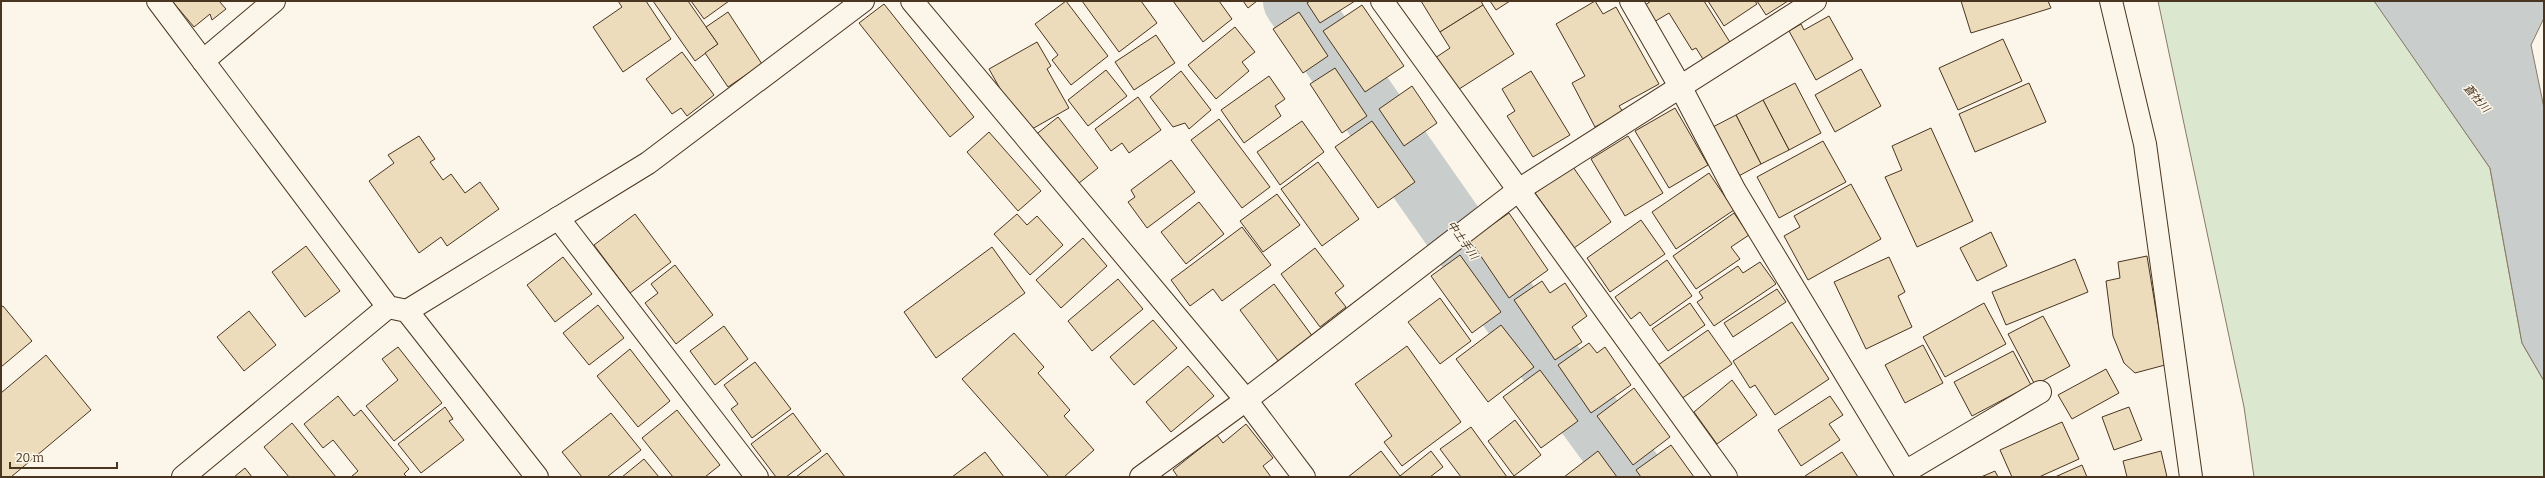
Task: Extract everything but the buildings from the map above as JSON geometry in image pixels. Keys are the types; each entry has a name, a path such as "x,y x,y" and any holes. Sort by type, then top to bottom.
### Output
{"street":[{"path":"158,1 203,61 397,309 538,477"},
{"path":"203,61 274,1"},
{"path":"183,477 397,309 558,218 648,163 863,1"},
{"path":"912,1 1246,400 1304,477"},
{"path":"1382,1 1520,189 1726,477"},
{"path":"1631,1 1681,88 1735,191 1905,472 2040,392"},
{"path":"1141,477 1246,400 1520,189 1681,88 1815,1"},
{"path":"2111,1 2144,144 2191,477"},
{"path":"558,218 757,477"}],"green space":[{"path":"2158,1 2374,1 2490,168 2522,343 2544,381 2544,477 2254,477 2244,407"}],"water":[{"name":"蒼社川","path":"2374,1 2544,1 2544,18 2531,45 2544,108 2544,381 2522,343 2490,168"}],"waterway":[{"name":"中土手川","path":"1295,1 1512,311 1634,477"}]}
